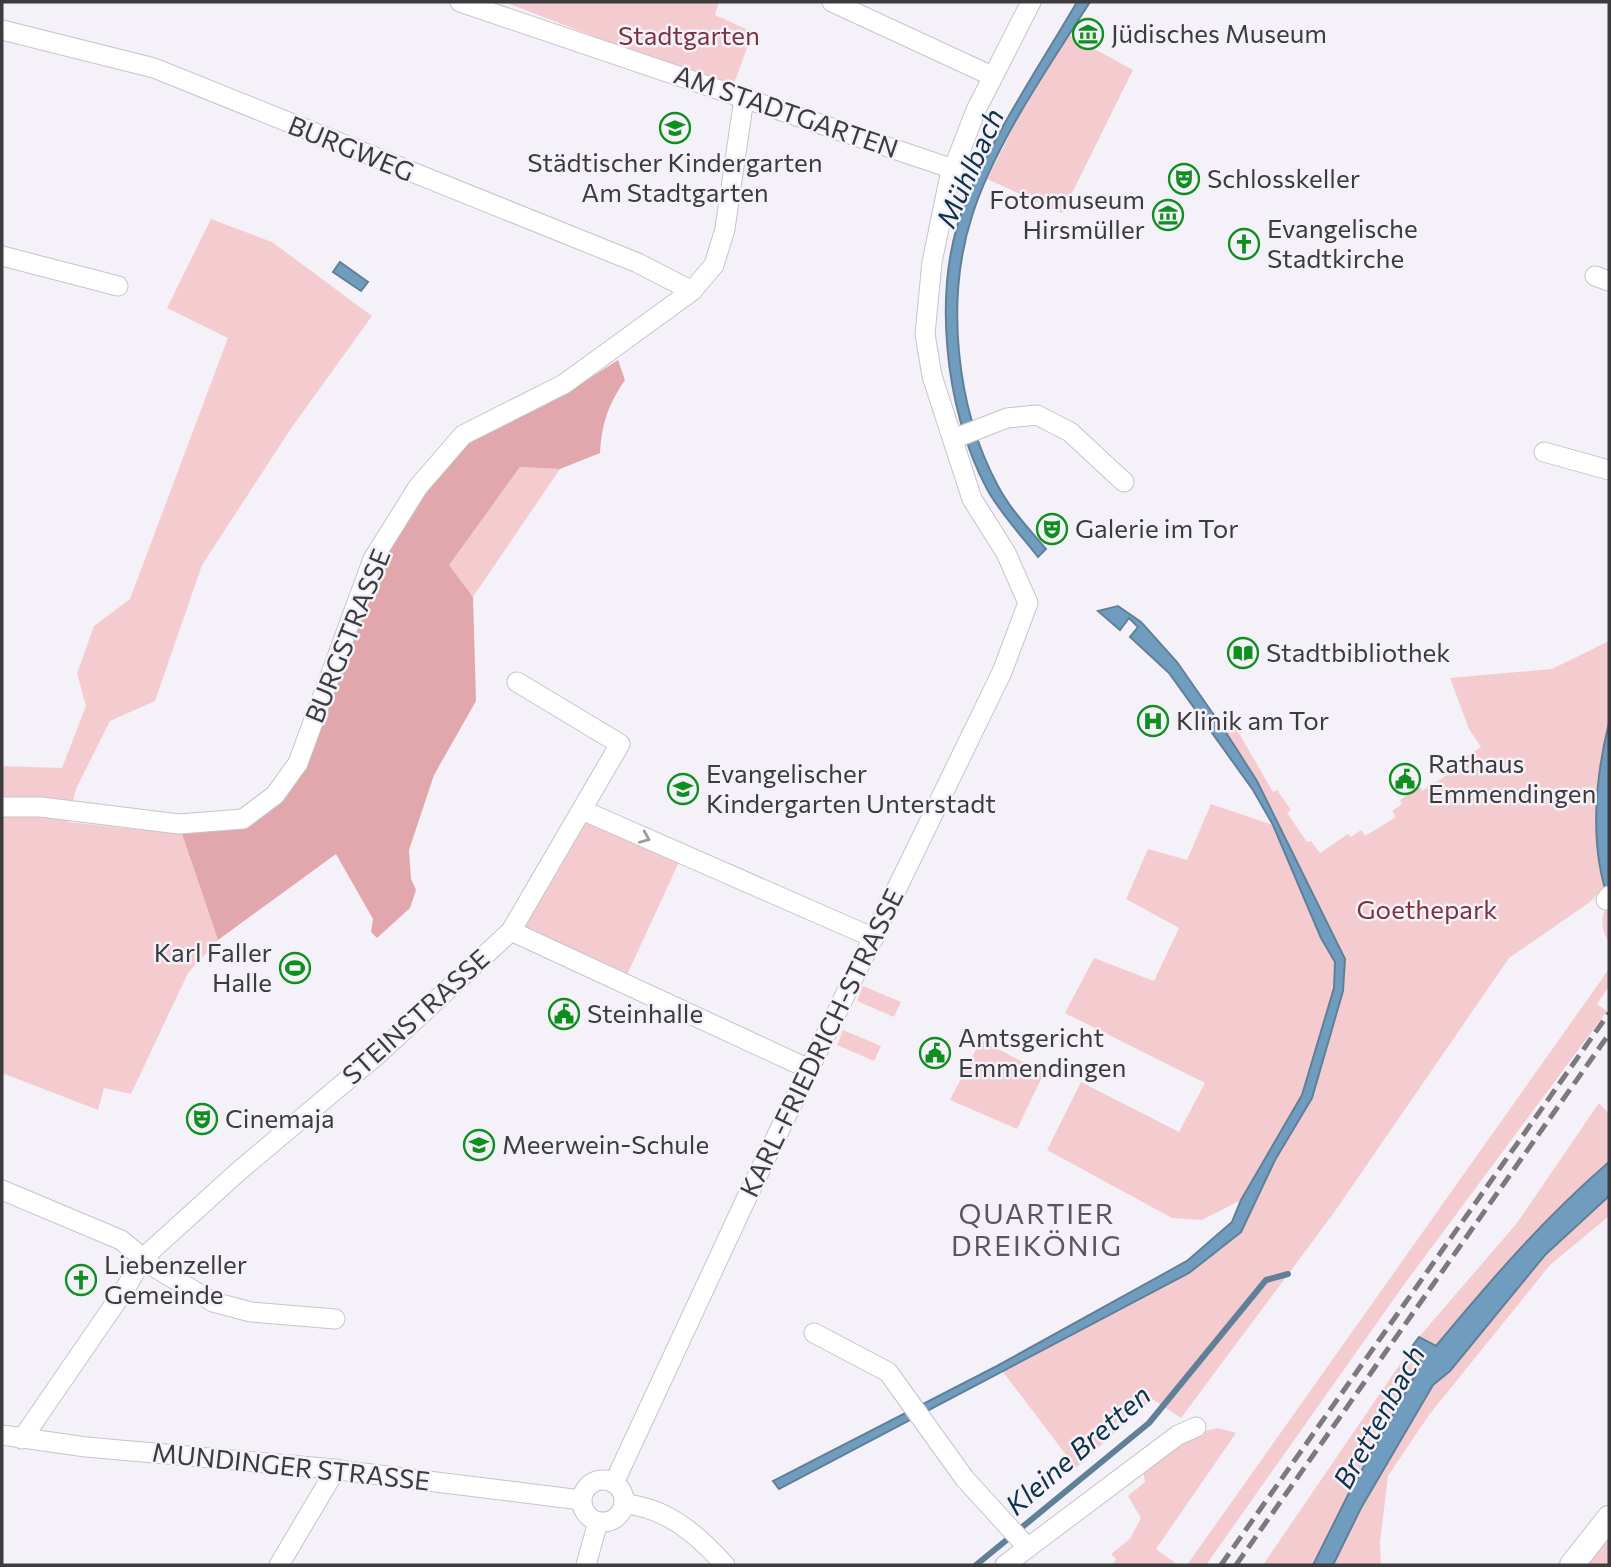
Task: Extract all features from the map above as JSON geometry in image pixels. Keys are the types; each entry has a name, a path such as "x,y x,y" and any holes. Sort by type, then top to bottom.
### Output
{"main road":[{"path":"1572,1565 1609,1518"}],"street":[{"name":"AM STADTGARTEN","path":"460,2 953,169"},
{"path":"832,2 992,76"},
{"path":"1031,2 992,76 953,169 932,262 925,334 932,376 965,435 1007,418 1037,415 1070,432 1124,482"},
{"name":"BURGWEG","path":"2,30 154,68 638,262 692,291"},
{"name":"BURGSTRASSE","path":"2,807 41,807 179,824 243,818 275,795 298,763 373,559 418,487 463,435 564,384 692,291 714,265 725,229 744,98"},
{"path":"2,256 118,286"},
{"name":"KARL-FRIEDRICH-STRASSE","path":"614,1483 809,1069 1014,647 1028,603 1014,567 972,499 965,435"},
{"path":"1544,452 1609,470"},
{"path":"510,931 620,744 517,682"},
{"path":"582,810 874,938"},
{"name":"STEINSTRASSE","path":"22,1439 125,1290 143,1258 239,1171 377,1055 510,931 809,1069"},
{"path":"2,1190 121,1240 143,1258 213,1303 232,1309 335,1319"},
{"path":"814,1332 888,1372 908,1396 965,1479 1028,1548"},
{"path":"1005,1565 1158,1450 1196,1427"},
{"name":"MUNDINGER STRASSE","path":"2,1435 336,1469 581,1500"},
{"path":"279,1565 336,1469"},
{"path":"600,1479 614,1483 623,1494 624,1504 613,1520 598,1522 586,1514 581,1500 587,1486 593,1482 600,1479"},
{"path":"624,1504 642,1506 689,1528 721,1561"},
{"path":"586,1565 598,1522"}],"green space":[{"name":"Stadtgarten","path":"504,2 719,2 715,15 753,32 732,89"},
{"path":"1069,35 1133,70 1062,213 987,179 1021,113"},
{"path":"211,219 272,242 372,316 292,427 202,565 155,701 110,721 76,789 68,822 182,834 218,940 188,973 131,1094 104,1088 98,1110 2,1073 2,766 62,768 86,706 77,673 94,626 130,599 228,338 167,308"},
{"path":"520,467 560,469 473,597 448,565"},
{"name":"Goethepark","path":"1609,641 1609,723 1603,749 1598,836 1600,872 1604,887 1590,902 1509,958 1333,1214 1181,1418 1152,1399 1076,1468 1003,1372 1189,1273 1241,1233 1275,1160 1312,1098 1343,991 1345,959 1257,781 1225,731 1236,728 1273,792 1277,790 1291,810 1287,813 1307,842 1311,841 1320,853 1348,834 1351,837 1361,830 1365,836 1396,817 1392,811 1402,804 1400,800 1420,787 1422,791 1463,765 1460,761 1481,747 1469,729 1450,678 1552,669"},
{"path":"1211,804 1273,825 1321,938 1335,962 1334,988 1302,1095 1241,1200 1202,1220 1172,1218 1047,1150 1081,1082 1179,1132 1205,1083 1065,1013 1094,958 1154,981 1179,928 1126,899 1148,849 1187,860"},
{"path":"583,821 679,862 626,977 520,927"},
{"path":"1609,901 1609,943 1602,922"},
{"path":"1609,969 1609,986 1597,1004 1607,1011 1403,1286 1206,1565 1187,1565"},
{"path":"863,986 901,1002 894,1017 857,1001"},
{"path":"843,1030 881,1046 874,1061 837,1045"},
{"path":"981,1040 1044,1073 1017,1129 950,1100"},
{"path":"1599,1103 1609,1114 1609,1162 1540,1228 1435,1347 1419,1337 1517,1223"},
{"path":"1609,1196 1609,1216 1550,1265 1429,1415 1388,1476 1380,1542 1381,1565 1333,1565 1361,1508 1433,1385 1450,1371 1545,1255"},
{"path":"1413,1345 1423,1352 1419,1368 1350,1491 1313,1565 1263,1565"},
{"path":"1218,1428 1236,1433 1156,1549 1178,1565 1112,1565 1116,1559 1111,1554 1130,1539 1141,1518 1128,1496 1145,1482 1143,1469 1200,1432"},
{"path":"1609,1536 1609,1565 1586,1565"}],"shaded area":[{"path":"618,360 625,380 607,415 600,453 560,469 520,467 449,565 473,597 476,701 434,775 409,850 411,879 416,890 410,908 377,938 371,932 373,919 336,854 218,940 182,834 238,826 285,796 363,603 415,505 443,467 481,435 545,405"}],"water":[{"path":"1077,2 1090,2 1024,106 982,189 972,216 959,283 959,353 972,423 998,486 1020,519 1046,549 1038,557 992,498 972,457 961,422 952,385 947,346 948,270 955,234 978,175 1004,124"},
{"path":"340,262 368,282 361,291 333,272"},
{"path":"1118,606 1141,622 1177,662 1225,731 1257,781 1345,959 1343,991 1312,1098 1275,1160 1241,1232 1189,1273 779,1489 773,1481 997,1366 1187,1261 1232,1222 1241,1200 1302,1095 1334,988 1335,962 1321,938 1273,825 1253,790 1169,673 1130,637 1138,627 1129,618 1120,630 1098,611"},
{"path":"1609,723 1609,901 1599,858 1596,812 1600,767"},
{"path":"1609,1162 1609,1196 1545,1255 1450,1371 1433,1385 1361,1508 1333,1565 1313,1565 1350,1491 1419,1368 1423,1352 1413,1345 1419,1337 1436,1346 1540,1228"}],"waterway":[{"name":"Kleine Bretten","path":"976,1565 1149,1423 1266,1280 1288,1274"}],"railway":[{"path":"1221,1565 1609,1013"},
{"path":"1236,1565 1609,1034"}],"place":[{"name":"Jüdisches Museum","path":"1088,34"},
{"name":"Städtischer Kindergarten Am Stadtgarten","path":"675,128"},
{"name":"Schlosskeller","path":"1184,179"},
{"name":"Fotomuseum Hirsmüller","path":"1168,215"},
{"name":"Evangelische Stadtkirche","path":"1244,244"},
{"name":"Galerie im Tor","path":"1052,529"},
{"name":"Stadtbibliothek","path":"1243,653"},
{"name":"Klinik am Tor","path":"1153,721"},
{"name":"Rathaus Emmendingen","path":"1405,779"},
{"name":"Evangelischer Kindergarten Unterstadt","path":"683,789"},
{"name":"Karl Faller Halle","path":"295,968"},
{"name":"Steinhalle","path":"564,1014"},
{"name":"Amtsgericht Emmendingen","path":"935,1053"},
{"name":"Cinemaja","path":"202,1119"},
{"name":"Meerwein-Schule","path":"479,1145"},
{"name":"Liebenzeller Gemeinde","path":"81,1280"}],"district":[{"name":"QUARTIER DREIKÖNIG","path":"1037,1230"}],"water label":[{"name":"Mühlbach","path":"970,168"},
{"name":"Brettenbach","path":"1379,1417"}]}
